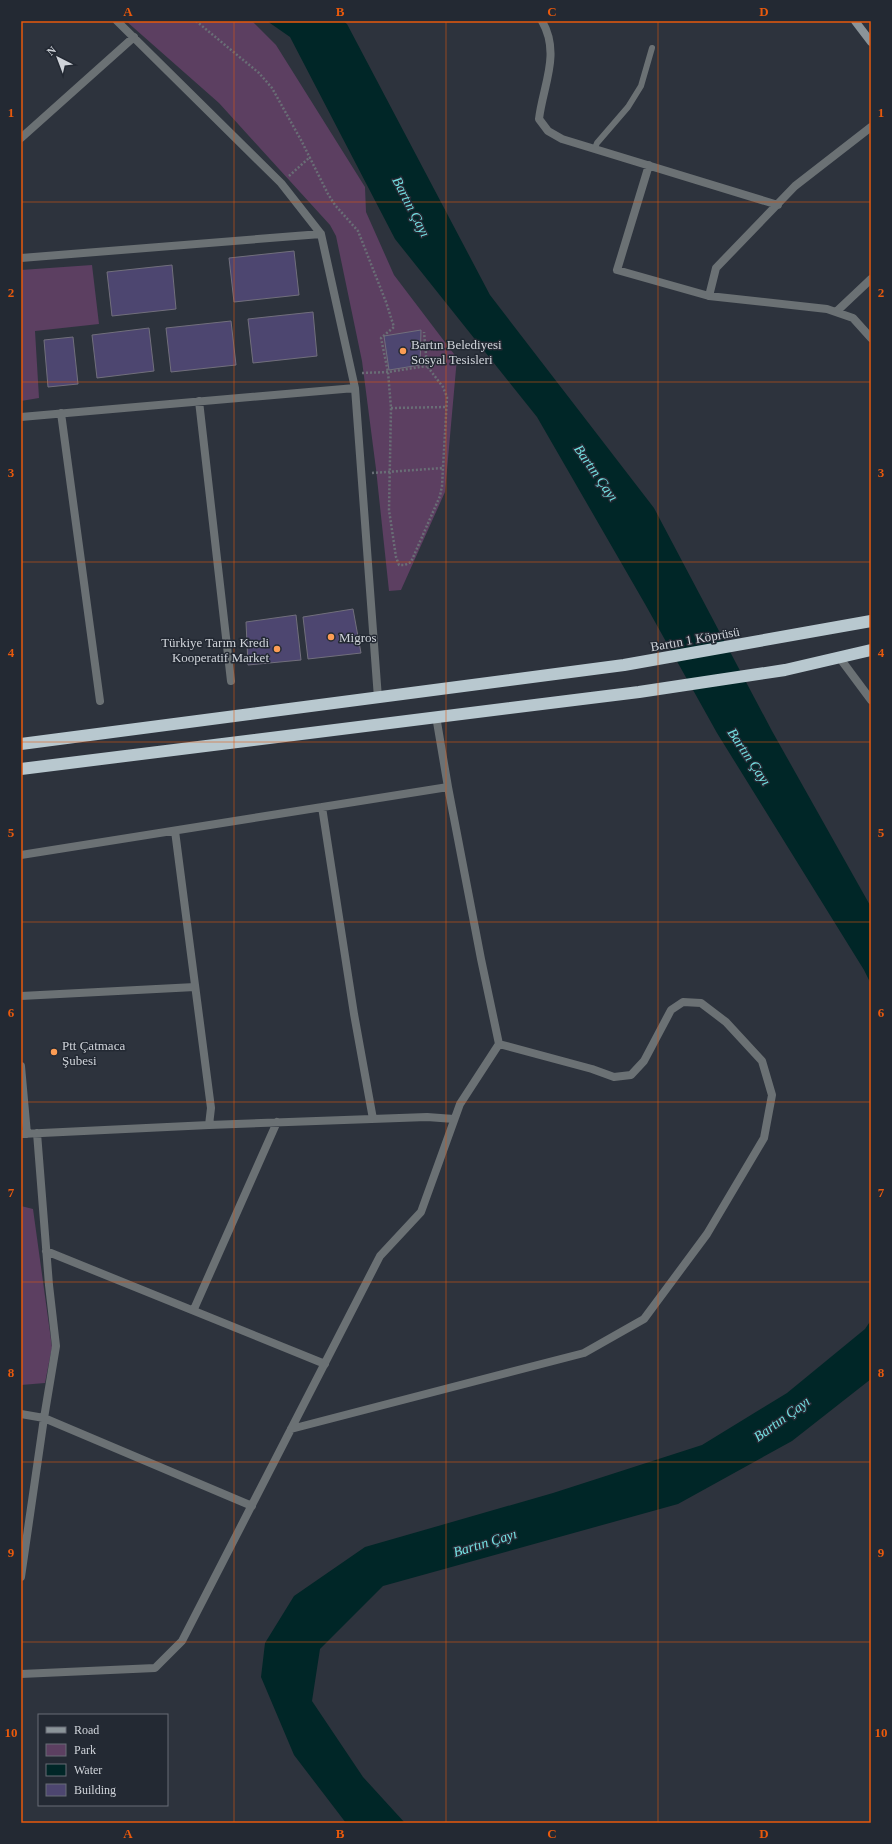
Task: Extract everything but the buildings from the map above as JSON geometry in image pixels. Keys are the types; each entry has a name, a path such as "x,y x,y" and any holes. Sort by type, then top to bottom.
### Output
{"highway":[{"name":"Bartın 1 Köprüsü","path":"21,744 92,736 624,665 772,640 871,621"},
{"path":"21,769 436,716 639,692 785,670 871,650"}],"street":[{"path":"117,21 134,36 281,183 321,234 355,388 378,698"},
{"path":"542,21 547,30 551,60 547,86 541,104 539,119 548,131 562,139 778,205"},
{"path":"855,21 871,42"},
{"path":"871,29 871,42"},
{"path":"21,138 134,36"},
{"path":"709,296 716,268 795,186 871,127"},
{"path":"649,165 617,270 709,296 827,309 853,318 871,338"},
{"path":"21,258 321,234"},
{"path":"836,312 871,279"},
{"path":"21,417 355,388"},
{"path":"199,401 232,681"},
{"path":"61,413 100,701"},
{"path":"839,657 871,700"},
{"path":"21,1674 155,1668 182,1641 380,1256 421,1212 460,1104 499,1044 481,959 436,716"},
{"path":"21,855 448,787"},
{"path":"322,807 372,1119"},
{"path":"175,831 211,1108 209,1125"},
{"path":"21,996 195,986"},
{"path":"291,1429 584,1353 644,1320 707,1234 764,1138 772,1094 762,1060 726,1022 701,1003 683,1002 672,1010 644,1061 631,1075 614,1077 592,1069 499,1044"},
{"path":"21,1066 24,1134 277,1122 427,1117 454,1119"},
{"path":"194,1309 277,1122"},
{"path":"21,1577 56,1346 46,1250 37,1133"},
{"path":"46,1250 194,1309 325,1364"},
{"path":"21,1414 44,1418 252,1506"}],"lane":[{"path":"595,148 597,143 628,107 641,86 652,48"}],"path":[{"path":"281,183 310,158"},
{"path":"390,472 389,510 396,557 399,564 405,565 411,562 440,496 443,468 447,397 444,387 427,366 424,332"},
{"path":"352,374 388,372 427,366"},
{"path":"391,408 447,407"},
{"path":"361,474 443,468"}],"green space":[{"path":"126,21 252,21 276,45 365,187 366,212 394,275 457,358 445,492 401,590 389,591 376,469 362,361 336,236 330,225 219,103"},
{"path":"92,265 99,324 35,331 39,398 21,401 21,270"},
{"path":"21,1206 33,1209 52,1347 45,1383 21,1385"}],"water":[{"name":"Bartın Çayı","path":"267,21 343,21 347,24 490,295 654,508 772,731 871,907 871,984 864,970 717,733 645,604 537,417 395,239 290,37"},
{"name":"Bartın Çayı","path":"871,1320 871,1379 792,1441 678,1504 383,1586 320,1649 312,1701 363,1777 405,1823 346,1823 294,1755 261,1677 265,1643 294,1596 365,1547 553,1493 702,1445 787,1393 865,1329"}],"place":[{"name":"Bartın Belediyesi Sosyal Tesisleri","path":"403,351"},
{"name":"Migros","path":"331,637"},
{"name":"Türkiye Tarım Kredi Kooperatif Market","path":"277,649"},
{"name":"Ptt Çatmaca Şubesi","path":"54,1052"}]}
